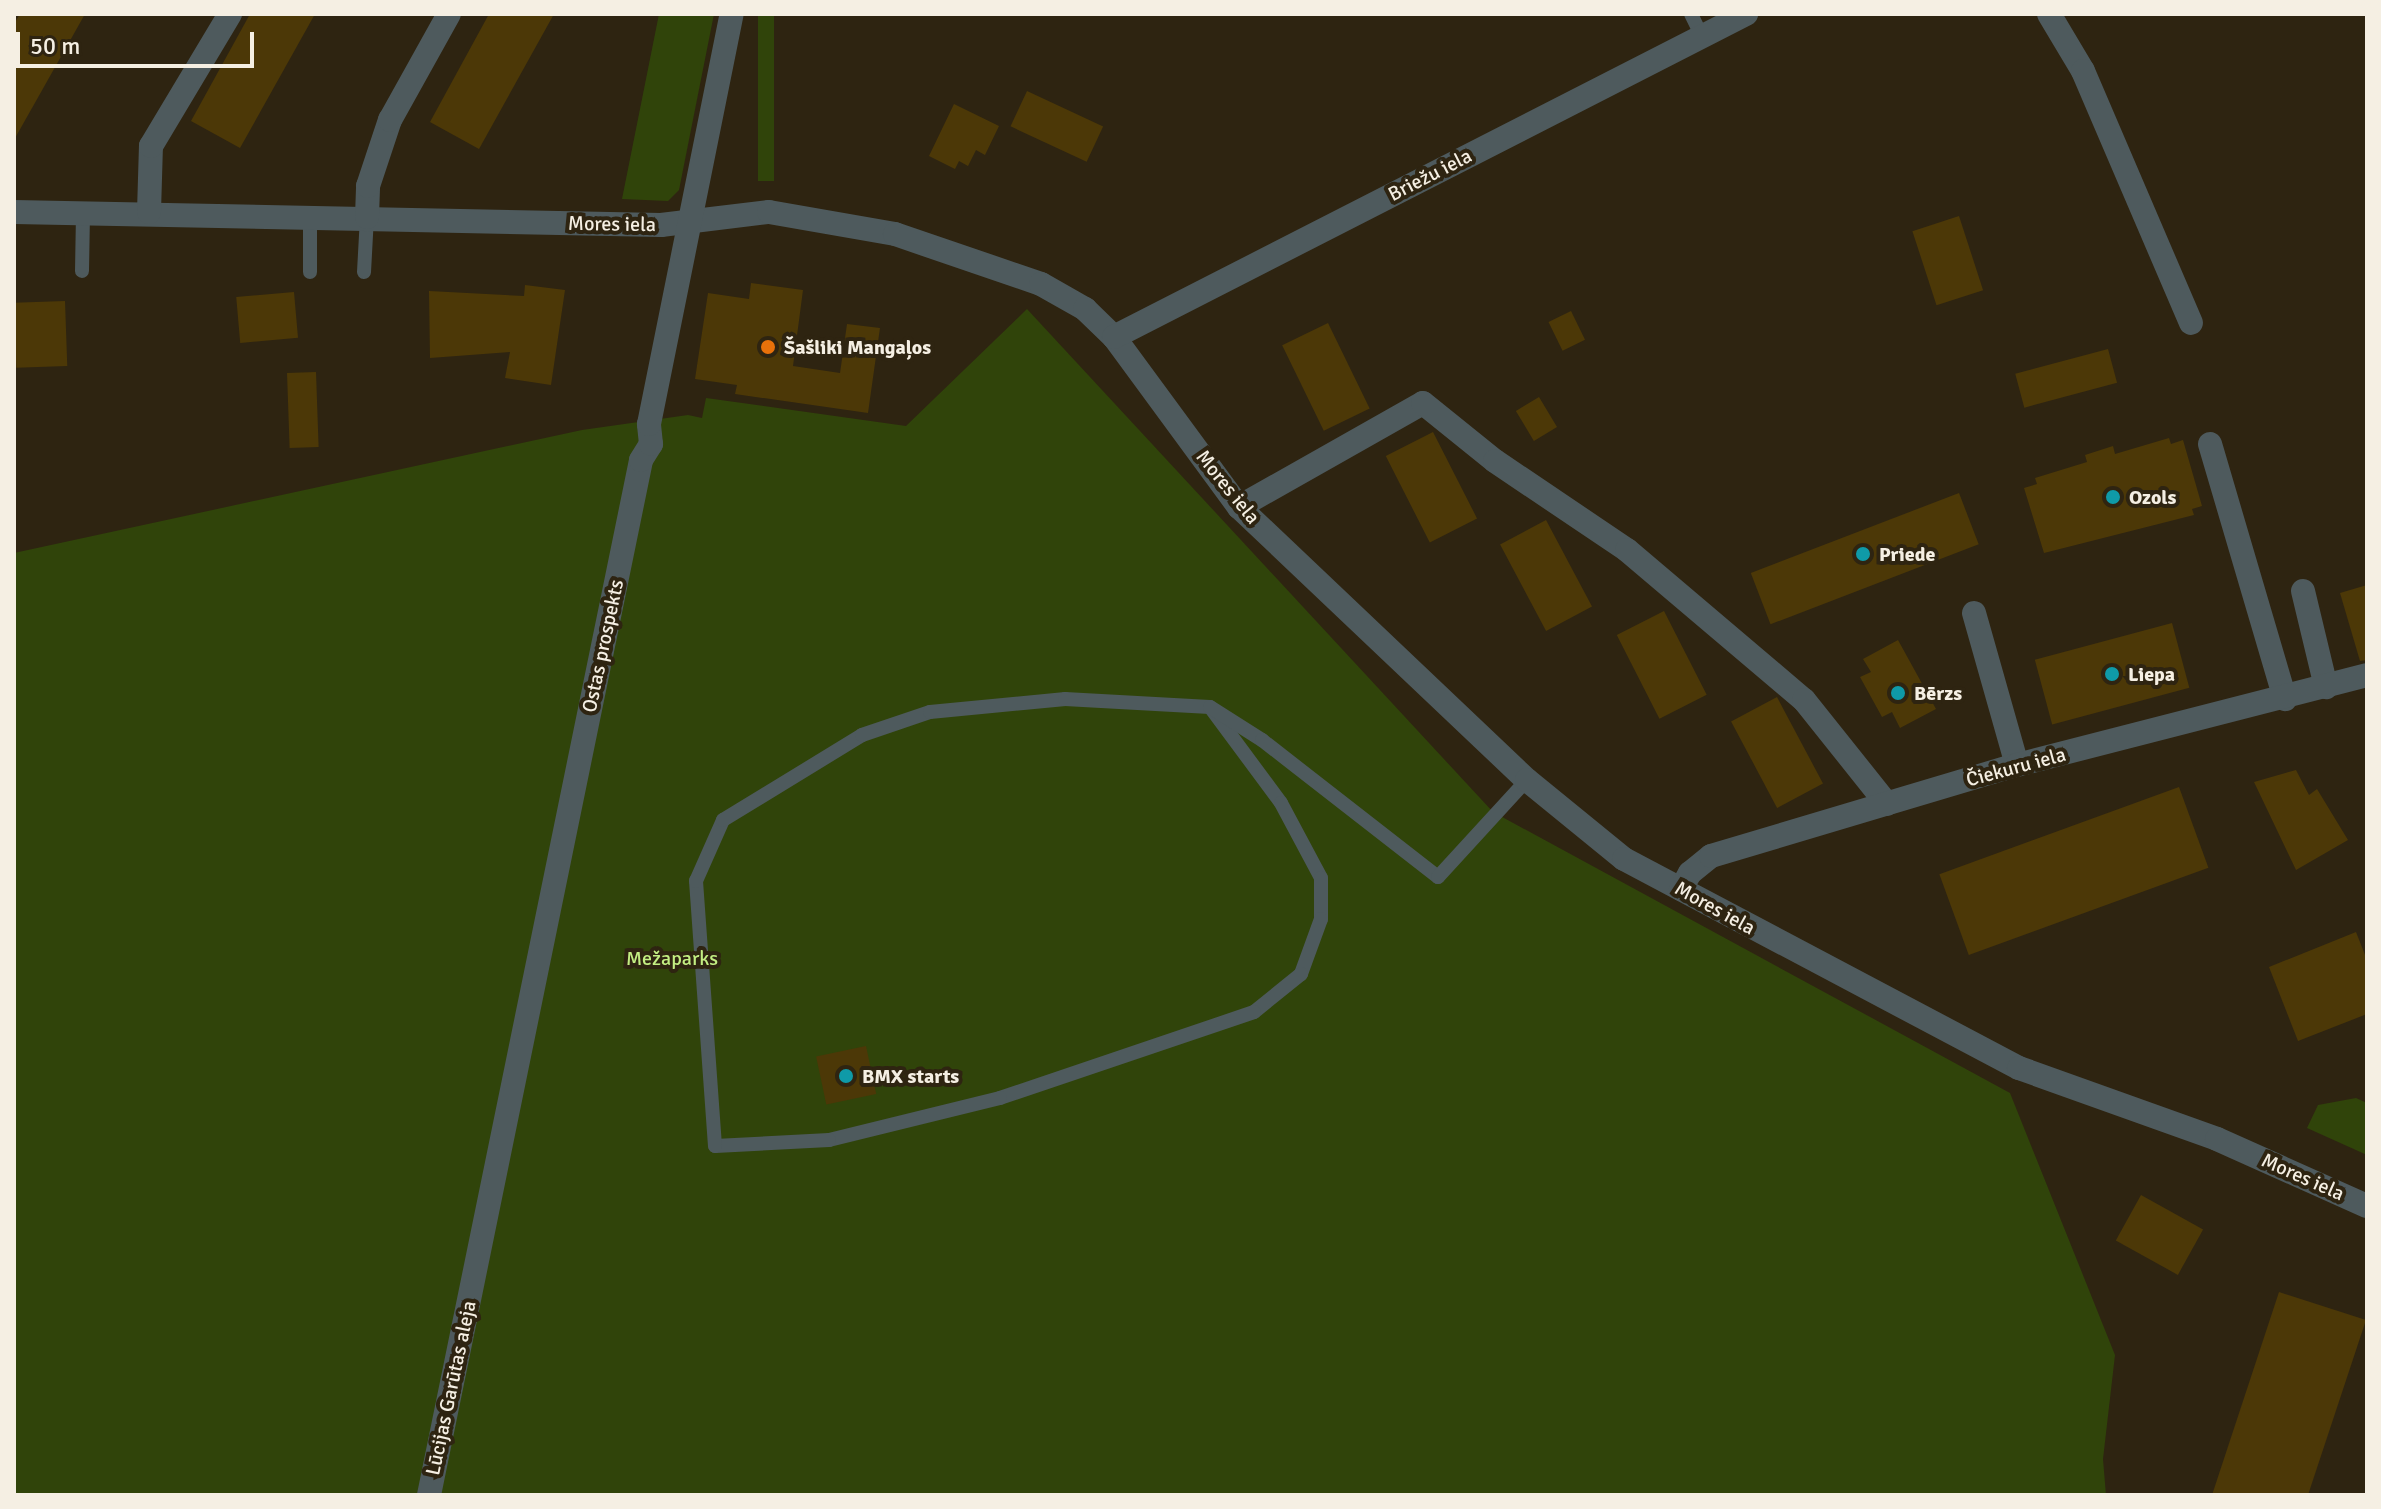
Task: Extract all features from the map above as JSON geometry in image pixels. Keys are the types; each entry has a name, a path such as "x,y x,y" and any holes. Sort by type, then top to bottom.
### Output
{"street":[{"path":"149,212 151,146 230,14"},
{"path":"367,217 368,186 390,120 449,14"},
{"name":"Ostas prospekts","path":"473,1280 641,460 651,444 649,424 732,14"},
{"name":"Briežu iela","path":"1114,337 1746,14"},
{"path":"2049,14 2083,71 2191,323"},
{"name":"Mores iela","path":"14,212 149,212 620,225 769,212 895,234 1041,284 1085,309 1114,337 1239,507 1527,780 1624,859 2019,1068 2217,1139 2367,1206"},
{"path":"1239,507 1423,403 1495,461 1627,550 1804,700 1887,804"},
{"path":"2210,444 2285,699"},
{"path":"2303,591 2326,687"},
{"path":"1974,613 2017,765"},
{"name":"Čiekuru iela","path":"1681,889 1690,873 1711,856 2017,765 2285,699 2367,675"},
{"name":"Lūcijas Garūtas aleja","path":"429,1495 473,1280"}],"lane":[{"path":"1691,14 1702,37"},
{"path":"82,271 83,212"},
{"path":"310,216 310,272"},
{"path":"364,272 367,217"},
{"path":"1210,707 1281,803 1321,878 1321,919 1301,974 1254,1012 1000,1098 829,1140 715,1146 696,881 723,820 862,735 930,712 1065,699 1210,707 1262,740 1438,877 1527,780"}],"green space":[{"path":"659,14 714,14 679,190 668,201 622,199"},
{"path":"758,14 774,14 774,181 758,181"},
{"name":"Mežaparks","path":"1027,309 1493,812 2010,1093 2115,1355 2103,1459 2106,1495 14,1495 14,553 582,430 688,415 702,418 706,398 906,426"},
{"path":"2356,1098 2367,1103 2367,1155 2307,1128 2318,1105"}],"building":[{"path":"20,14 85,14 14,140 14,24"},
{"path":"250,14 315,14 240,148 191,121"},
{"path":"489,14 554,14 479,149 430,122"},
{"path":"1027,91 1103,126 1087,162 1011,126"},
{"path":"954,104 999,126 985,155 976,150 968,166 959,161 955,169 929,156"},
{"path":"1959,216 1983,290 1937,305 1912,231"},
{"name":"Šašliki Mangaļos","path":"751,283 803,290 793,366 840,373 847,324 880,328 868,413 735,394 737,385 695,379 708,293 749,299"},
{"path":"525,285 565,290 551,385 505,378 510,352 430,358 429,291 524,296"},
{"path":"294,292 298,338 240,343 236,297"},
{"path":"65,301 67,366 16,368 14,303"},
{"path":"1571,311 1585,340 1563,351 1549,322"},
{"path":"1328,323 1370,408 1324,431 1282,345"},
{"path":"2108,349 2117,383 2024,408 2015,374"},
{"path":"316,372 319,447 290,448 287,373"},
{"path":"1539,397 1557,427 1534,441 1516,411"},
{"path":"1433,432 1477,518 1430,542 1386,456"},
{"name":"Ozols","path":"2169,438 2171,444 2183,440 2202,506 2192,509 2194,515 2044,553 2024,488 2037,484 2035,478 2087,462 2085,455 2113,446 2115,454"},
{"name":"Priede","path":"1959,493 1979,544 1771,624 1751,573"},
{"path":"1546,520 1592,607 1546,631 1500,544"},
{"path":"2367,585 2367,660 2360,661 2340,593"},
{"path":"1664,611 1707,695 1659,719 1617,635"},
{"name":"Liepa","path":"2172,623 2189,688 2052,724 2035,660"},
{"name":"Bērzs","path":"1898,640 1936,709 1900,728 1892,712 1882,717 1860,677 1871,672 1863,659"},
{"path":"1777,697 1823,784 1777,808 1731,721"},
{"path":"2296,770 2309,795 2317,789 2348,840 2296,870 2254,782"},
{"path":"2179,787 2208,868 1969,955 1939,874"},
{"path":"2356,932 2367,960 2367,1014 2298,1041 2269,967"},
{"name":"BMX starts","path":"866,1046 876,1094 826,1105 816,1057"},
{"path":"2141,1195 2203,1229 2178,1275 2116,1240"},
{"path":"2279,1292 2366,1320 2308,1495 2212,1495"}],"place":[{"name":"Šašliki Mangaļos","path":"768,347"},
{"name":"Ozols","path":"2113,497"},
{"name":"Priede","path":"1863,554"},
{"name":"Liepa","path":"2112,674"},
{"name":"Bērzs","path":"1898,693"},
{"name":"BMX starts","path":"846,1076"}]}
